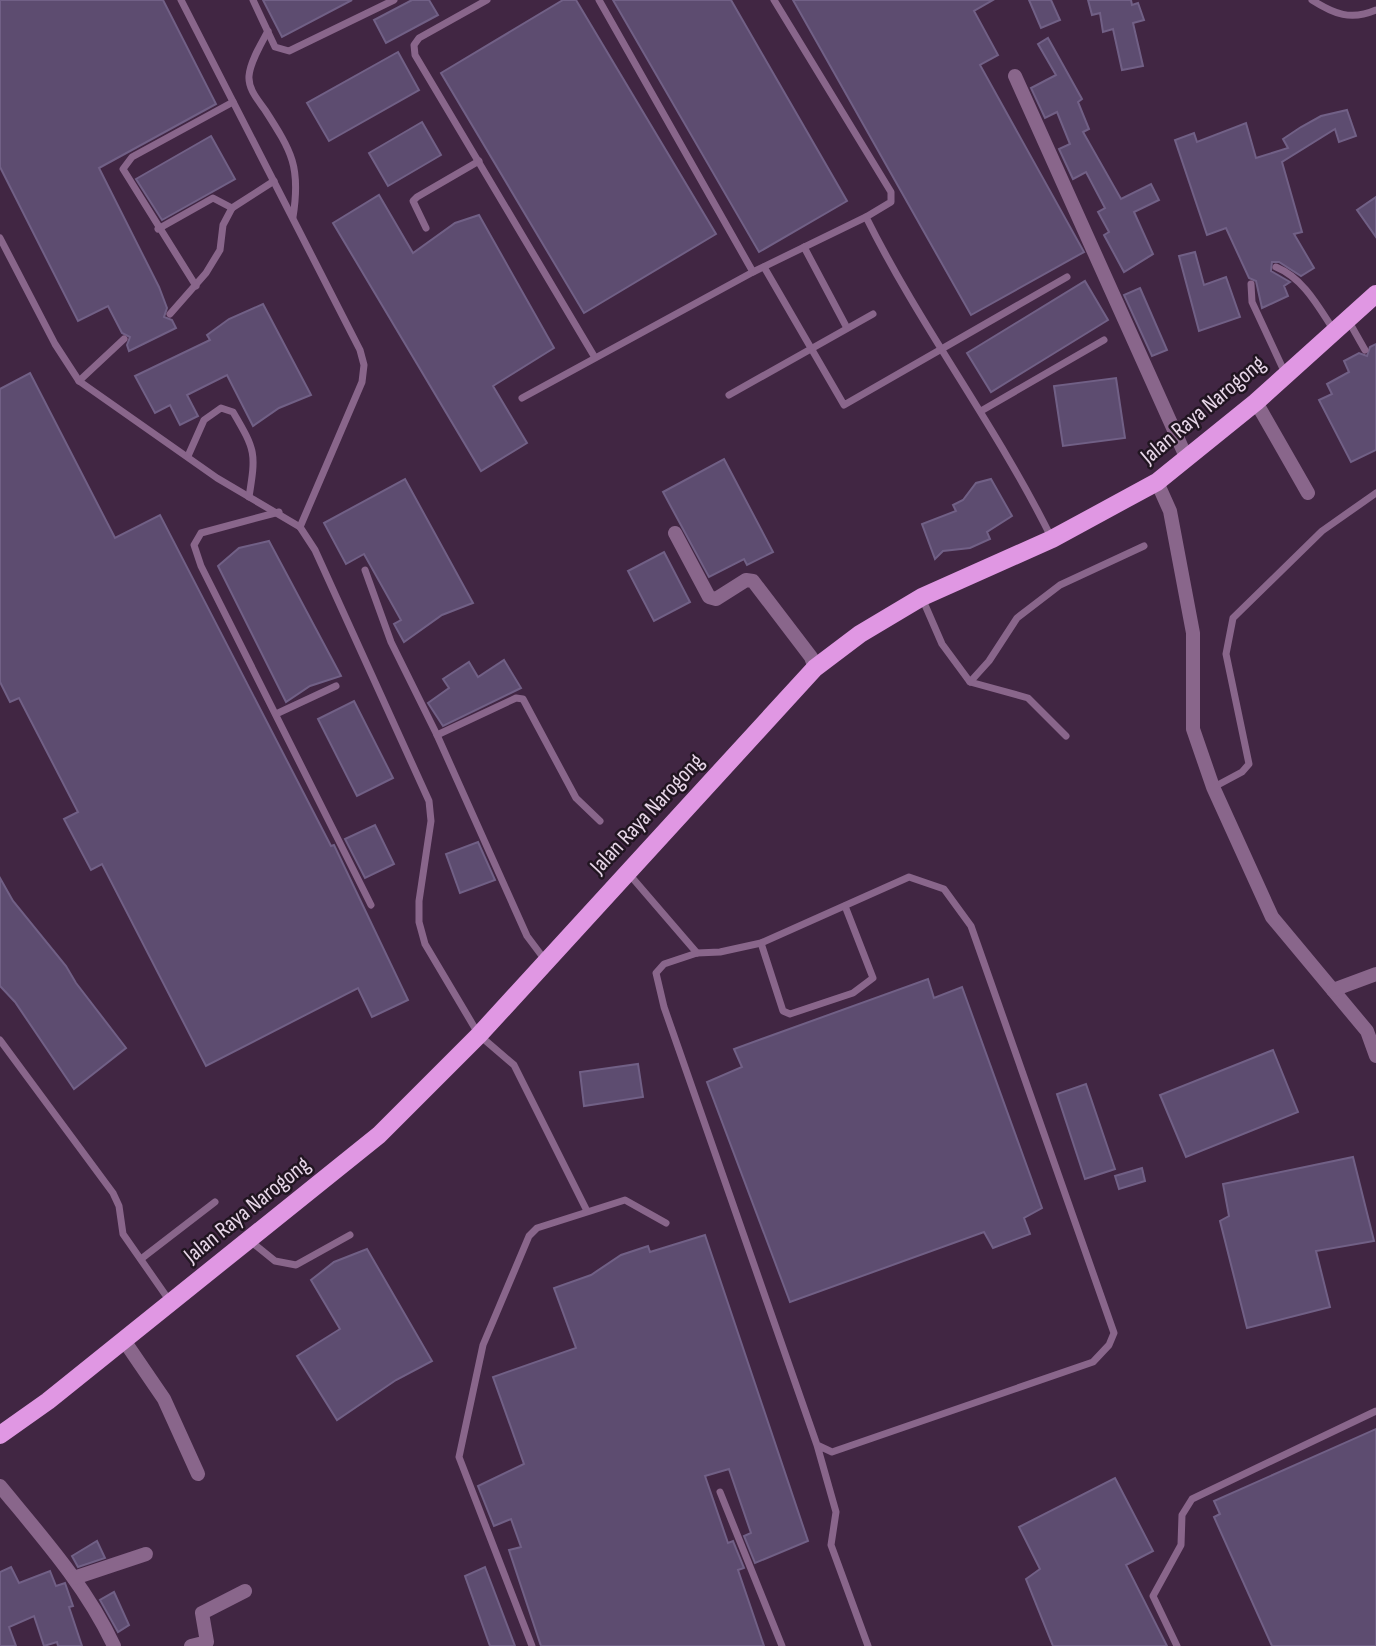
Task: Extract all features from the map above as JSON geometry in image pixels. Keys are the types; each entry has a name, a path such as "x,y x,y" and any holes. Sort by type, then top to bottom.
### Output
{"main road":[{"name":"Jalan Raya Narogong","path":"0,1435 48,1401 379,1135 479,1035 815,668 860,634 922,597 1052,539 1157,482 1256,402 1376,294"}],"street":[{"path":"1015,76 1188,459"},
{"path":"1256,402 1308,493"},
{"path":"1157,482 1170,510 1193,633 1193,730 1213,787 1272,917 1333,990 1371,1030 1376,1056"},
{"path":"675,533 709,597 716,599 746,580 753,581 815,668"},
{"path":"1333,990 1376,974"},
{"path":"123,1339 164,1399 198,1474"},
{"path":"0,1486 74,1578 99,1614 114,1646"},
{"path":"74,1578 146,1554"},
{"path":"191,1646 207,1642 202,1613 245,1591"}],"lane":[{"path":"181,0 293,217 365,365 362,382 300,527"},
{"path":"253,0 275,47 289,51 394,0"},
{"path":"487,0 419,38 414,45 415,55 594,356"},
{"path":"599,0 753,272"},
{"path":"522,398 594,356 891,202 891,192 774,0"},
{"path":"1312,0 1331,12 1352,18 1376,10"},
{"path":"268,31 249,75 251,88 282,136 293,161 298,185 293,217"},
{"path":"196,286 124,174 124,165 132,157 233,102"},
{"path":"426,228 414,201 479,162"},
{"path":"170,314 196,286 220,250 223,225 232,208 274,181"},
{"path":"158,229 211,199 232,208"},
{"path":"866,217 981,411 1052,539"},
{"path":"0,238 42,321 79,381 249,497 279,512 300,527 315,550 429,801 431,821 419,901 419,922 425,944 479,1035 514,1065 587,1211"},
{"path":"804,247 847,328"},
{"path":"764,267 841,403 847,405 1067,277"},
{"path":"1276,267 1290,273 1365,350"},
{"path":"1251,284 1252,302 1285,374"},
{"path":"729,395 873,314"},
{"path":"79,381 124,339"},
{"path":"981,411 1104,340"},
{"path":"188,456 204,419 221,408 233,412 248,437 255,458 249,497"},
{"path":"1213,787 1242,772 1249,764 1226,654 1233,618 1322,531 1376,493"},
{"path":"279,512 201,533 194,545 201,566 371,905"},
{"path":"970,681 989,661 1017,618 1060,585 1144,545"},
{"path":"365,570 391,642 437,735 527,936 545,960"},
{"path":"922,597 942,644 970,681 1028,698 1066,736"},
{"path":"275,714 336,686"},
{"path":"437,735 516,698 523,699 576,798 600,821"},
{"path":"627,872 697,953"},
{"path":"817,1445 832,1452 1093,1362 1109,1345 1114,1333 971,926 944,889 909,877 761,943 720,952 697,953 664,964 656,973 664,1007 817,1445 836,1512 831,1545 867,1646"},
{"path":"761,943 783,1011 790,1014 853,993 873,978 845,906"},
{"path":"0,1040 113,1193 120,1206 123,1234 164,1289 170,1302"},
{"path":"532,1646 459,1457 483,1345 529,1237 537,1228 625,1200 666,1223"},
{"path":"141,1259 215,1202"},
{"path":"248,1240 275,1261 296,1265 350,1235"},
{"path":"1177,1646 1153,1596 1181,1545 1182,1515 1192,1499 1376,1411"},
{"path":"720,1492 782,1646"}],"building":[{"path":"0,0 163,0 216,104 99,168 159,287 167,308 164,317 172,320 176,328 129,351 127,345 130,337 122,333 108,306 78,321 0,167"},
{"path":"263,0 352,0 282,37"},
{"path":"412,0 429,0 438,15 386,43 374,20"},
{"path":"563,0 576,0 716,234 584,313 441,73"},
{"path":"613,0 731,0 847,201 759,252"},
{"path":"793,0 993,0 974,11 998,55 980,65 1084,252 971,315"},
{"path":"1029,0 1051,0 1060,20 1041,28"},
{"path":"1088,0 1131,0 1132,5 1138,3 1144,20 1133,23 1143,66 1122,70 1113,29 1103,32 1100,13 1092,15"},
{"path":"1048,38 1082,99 1078,102 1089,129 1083,132 1121,199 1151,184 1159,200 1134,212 1153,254 1124,272 1104,235 1109,232 1098,212 1105,208 1086,172 1073,179 1059,149 1070,144 1057,112 1045,118 1031,88 1056,75 1038,44"},
{"path":"398,52 419,90 329,141 307,103"},
{"path":"1347,110 1356,136 1339,142 1335,129 1282,162 1302,232 1294,234 1314,268 1301,276 1279,262 1272,262 1271,271 1290,282 1284,286 1288,296 1262,308 1256,281 1249,278 1226,228 1207,235 1175,140 1194,133 1197,142 1246,123 1256,158 1288,148 1283,139 1321,116"},
{"path":"422,122 441,155 388,186 369,153"},
{"path":"211,136 235,179 162,220 136,179"},
{"path":"379,195 413,253 455,223 479,215 554,348 493,386 527,443 481,471 333,223"},
{"path":"1376,197 1376,237 1357,210"},
{"path":"1195,252 1204,285 1226,277 1240,317 1199,331 1179,256"},
{"path":"1085,281 1108,320 991,392 967,353"},
{"path":"1140,288 1167,350 1152,356 1124,295"},
{"path":"263,304 311,395 279,408 253,426 227,375 187,395 198,416 180,425 170,405 155,413 135,376 210,340 207,335 229,319"},
{"path":"1376,344 1376,450 1351,462 1319,400 1332,394 1327,384 1349,372 1344,361 1359,353 1367,356 1370,347"},
{"path":"30,373 115,538 160,515 331,846 334,845 408,1000 372,1017 358,988 206,1066 102,864 91,870 64,819 78,812 19,698 10,702 0,682 0,389"},
{"path":"1116,378 1125,438 1063,446 1054,386"},
{"path":"724,459 773,552 747,565 744,559 709,577 663,492"},
{"path":"405,479 473,603 442,615 404,642 394,624 401,620 364,554 346,564 324,523"},
{"path":"991,479 1012,516 987,532 990,539 970,548 943,551 935,559 922,524 956,511 953,505 963,500 976,483"},
{"path":"269,541 341,676 310,686 286,702 218,566 239,548"},
{"path":"664,552 690,602 654,621 628,571"},
{"path":"504,660 521,688 443,726 428,703 449,688 443,679 469,662 478,677"},
{"path":"354,701 393,778 357,796 318,719"},
{"path":"375,825 394,864 365,878 345,839"},
{"path":"478,842 495,880 460,893 446,854"},
{"path":"0,878 13,901 66,966 126,1048 74,1089 15,1002 0,986"},
{"path":"928,979 934,998 962,987 1042,1208 1024,1218 1030,1234 993,1248 984,1232 790,1302 707,1082 742,1067 734,1049"},
{"path":"1273,1050 1298,1112 1186,1157 1160,1095"},
{"path":"638,1064 643,1097 584,1106 580,1072"},
{"path":"1086,1084 1115,1169 1085,1179 1057,1094"},
{"path":"1353,1157 1374,1241 1316,1251 1330,1307 1247,1328 1220,1221 1229,1216 1223,1184"},
{"path":"1142,1168 1145,1181 1119,1189 1115,1176"},
{"path":"705,1235 808,1541 755,1563 744,1536 751,1533 729,1469 705,1476 728,1543 733,1541 744,1568 738,1570 764,1646 541,1646 509,1550 521,1547 511,1519 494,1526 478,1486 524,1464 493,1377 576,1348 554,1288 591,1275 621,1255 648,1246 650,1252"},
{"path":"367,1249 432,1361 396,1380 337,1420 297,1356 340,1329 311,1280 334,1262"},
{"path":"1376,1429 1376,1646 1272,1646 1214,1517 1220,1514 1214,1501"},
{"path":"1115,1478 1153,1551 1126,1565 1167,1646 1053,1646 1026,1579 1040,1569 1019,1527"},
{"path":"97,1541 105,1558 78,1567 72,1556"},
{"path":"11,1567 19,1583 50,1571 56,1586 65,1583 73,1606 69,1607 82,1646 58,1646 57,1642 44,1646 34,1616 9,1627 16,1646 0,1646 0,1572"},
{"path":"485,1567 515,1646 490,1646 465,1576"},
{"path":"114,1592 129,1625 118,1632 100,1600"}]}
